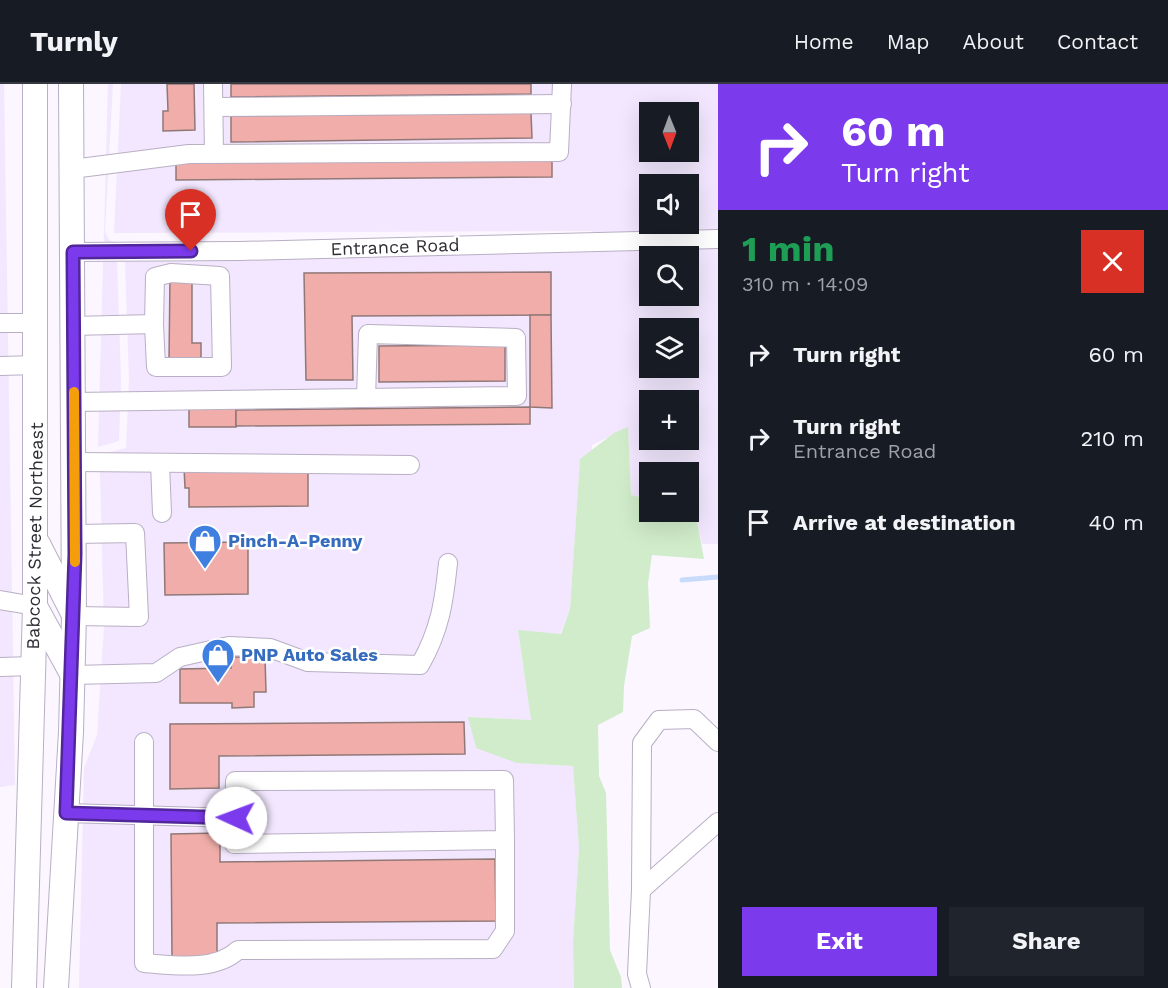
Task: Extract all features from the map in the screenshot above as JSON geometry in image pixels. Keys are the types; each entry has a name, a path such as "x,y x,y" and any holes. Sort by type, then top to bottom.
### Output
{"main road":[{"name":"Babcock Street Northeast","path":"24,988 36,540 35,84"},
{"name":"Babcock Street Northeast","path":"56,988 73,675 74,616 75,462 71,84"},
{"path":"36,540 74,616"},
{"path":"35,606 73,675"}],"street":[{"path":"213,84 214,154"},
{"path":"72,168 189,154 559,152 562,84"},
{"path":"214,107 562,104"},
{"name":"Entrance Road","path":"73,252 718,239"},
{"path":"171,273 220,276 222,367 156,367 153,324 155,278 171,273"},
{"path":"0,323 37,323"},
{"path":"73,326 153,324"},
{"path":"74,402 517,396 516,338 368,334 366,398"},
{"path":"0,366 37,365"},
{"path":"75,462 410,465"},
{"path":"160,463 162,513"},
{"path":"74,616 139,617 135,533 75,534"},
{"path":"73,675 156,673 180,657 229,645 270,648 308,662 420,665 431,645 442,613 448,563"},
{"path":"0,600 35,606"},
{"path":"0,667 33,666"},
{"path":"641,988 637,974 641,890 642,743 659,720 694,719 718,742"},
{"path":"144,742 144,963 188,966 228,960 238,950 493,949 505,931 505,840 504,780 235,781 234,844 505,840"},
{"path":"66,813 236,818"},
{"path":"641,890 718,822"}],"shaded area":[{"path":"0,84 4,84 15,785 0,787"},
{"path":"108,84 113,84 105,232 109,240 113,242 584,240 117,260 121,381 119,441 98,447"},
{"path":"121,84 718,84 718,544 702,544 697,522 699,462 639,462 639,497 631,495 628,428 592,445 592,455 580,460 570,609 560,634 518,631 531,720 469,717 517,763 573,766 579,848 573,942 574,988 79,988 84,768 97,735 104,627 100,474 103,454 126,448 129,381 125,260 592,252 592,231 114,233"}],"green space":[{"path":"628,427 631,495 639,497 639,522 697,522 704,559 652,555 648,583 650,628 632,636 624,686 623,712 598,725 599,776 606,793 610,950 621,977 622,988 574,988 573,942 579,848 573,766 517,763 476,748 468,717 531,720 518,630 561,634 570,609 580,459 614,433"}],"building":[{"path":"167,84 194,84 195,130 163,131 163,111 168,111"},
{"path":"231,84 531,84 531,94 231,97"},
{"path":"531,113 532,138 231,142 231,116"},
{"path":"552,160 552,177 176,180 176,163"},
{"path":"551,272 551,315 352,316 353,380 306,380 304,273"},
{"path":"170,276 192,276 192,343 201,343 201,362 169,362"},
{"path":"530,315 551,315 552,408 530,407"},
{"path":"505,345 505,381 379,382 379,346"},
{"path":"189,406 236,406 236,427 189,427"},
{"path":"530,407 530,424 236,426 236,410"},
{"path":"308,466 308,506 189,507 189,488 185,488 184,467"},
{"path":"248,542 248,594 165,595 164,543"},
{"path":"231,657 265,657 266,692 254,692 254,707 232,708 232,703 180,703 180,669 231,668"},
{"path":"464,722 465,754 219,756 219,788 170,789 170,724"},
{"path":"220,833 220,862 495,859 496,921 217,923 217,956 172,957 171,834"}],"waterway":[{"path":"682,580 718,577"}],"slow traffic":[{"path":"74,392 75,562"}],"place":[{"name":"Pinch-A-Penny","path":"205,570"},
{"name":"PNP Auto Sales","path":"218,684"}],"route":[{"path":"191,251 73,252 75,554 71,732 66,813 236,818"}]}
